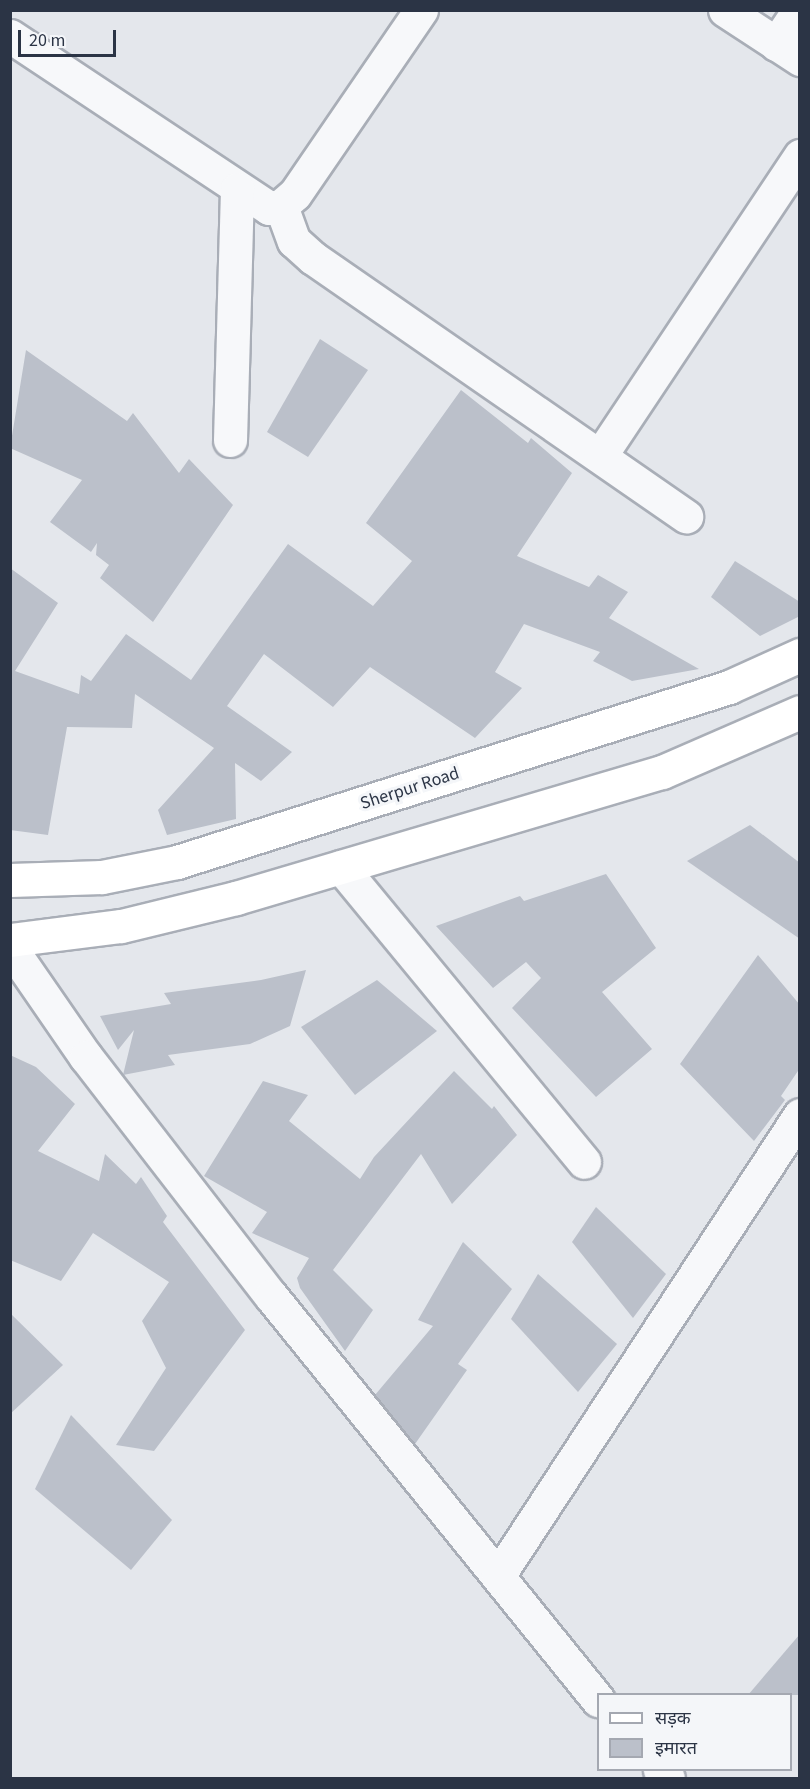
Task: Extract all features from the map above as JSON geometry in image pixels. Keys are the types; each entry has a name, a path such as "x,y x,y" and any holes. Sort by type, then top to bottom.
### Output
{"street":[{"path":"10,36 237,189 269,208 281,206 295,194 421,10"},
{"path":"725,10 788,51 799,10"},
{"path":"600,456 800,156"},
{"path":"230,440 237,189"},
{"path":"281,206 294,241 313,258 686,516"},
{"name":"Sherpur Road","path":"10,880 102,877 177,862 729,687 800,655"},
{"path":"10,940 121,926 341,867 662,772 800,712"},
{"path":"341,867 584,1162"},
{"path":"10,947 86,1057 271,1296 597,1699"},
{"path":"498,1576 800,1115"}],"building":[{"path":"320,339 368,370 308,457 267,432"},
{"path":"26,350 127,421 133,413 179,473 189,459 233,505 153,622 100,578 109,565 96,555 97,543 91,552 50,522 82,480 10,448"},
{"path":"461,390 528,443 531,438 572,473 517,556 589,587 598,575 628,592 609,618 699,669 632,681 593,661 600,652 524,624 495,672 522,688 475,738 370,667 333,707 264,654 227,706 292,752 261,781 235,763 236,819 167,835 158,810 214,748 135,694 132,728 67,727 48,835 10,830 10,568 58,603 15,671 79,694 81,675 91,681 126,634 191,680 288,544 373,606 412,561 366,523"},
{"path":"735,561 800,602 800,616 760,636 711,597"},
{"path":"750,825 800,863 800,939 687,861"},
{"path":"606,874 656,948 602,992 652,1049 596,1097 512,1008 541,978 526,962 493,988 436,926 520,896 524,901"},
{"path":"758,955 800,1005 800,1068 781,1096 785,1100 754,1141 680,1064"},
{"path":"306,970 290,1026 250,1044 168,1055 175,1065 123,1075 134,1030 118,1050 100,1016 171,1004 164,993 261,980"},
{"path":"377,980 437,1031 355,1095 301,1027"},
{"path":"10,1055 36,1067 75,1104 38,1151 99,1181 105,1154 136,1184 141,1177 167,1216 163,1222 245,1330 154,1451 116,1445 166,1368 142,1321 169,1282 93,1233 61,1281 10,1260"},
{"path":"454,1071 492,1109 494,1106 517,1135 452,1204 421,1154 333,1270 373,1310 345,1351 300,1288 297,1278 309,1258 252,1233 267,1212 204,1176 263,1081 308,1095 289,1121 360,1179 374,1157"},
{"path":"596,1207 666,1274 633,1318 572,1242"},
{"path":"463,1242 512,1289 458,1364 467,1370 415,1444 375,1395 433,1326 418,1320"},
{"path":"538,1274 617,1344 578,1392 511,1319"},
{"path":"10,1313 63,1365 10,1414"},
{"path":"71,1415 172,1520 131,1570 35,1489"},
{"path":"800,1634 800,1695 750,1693"}]}
